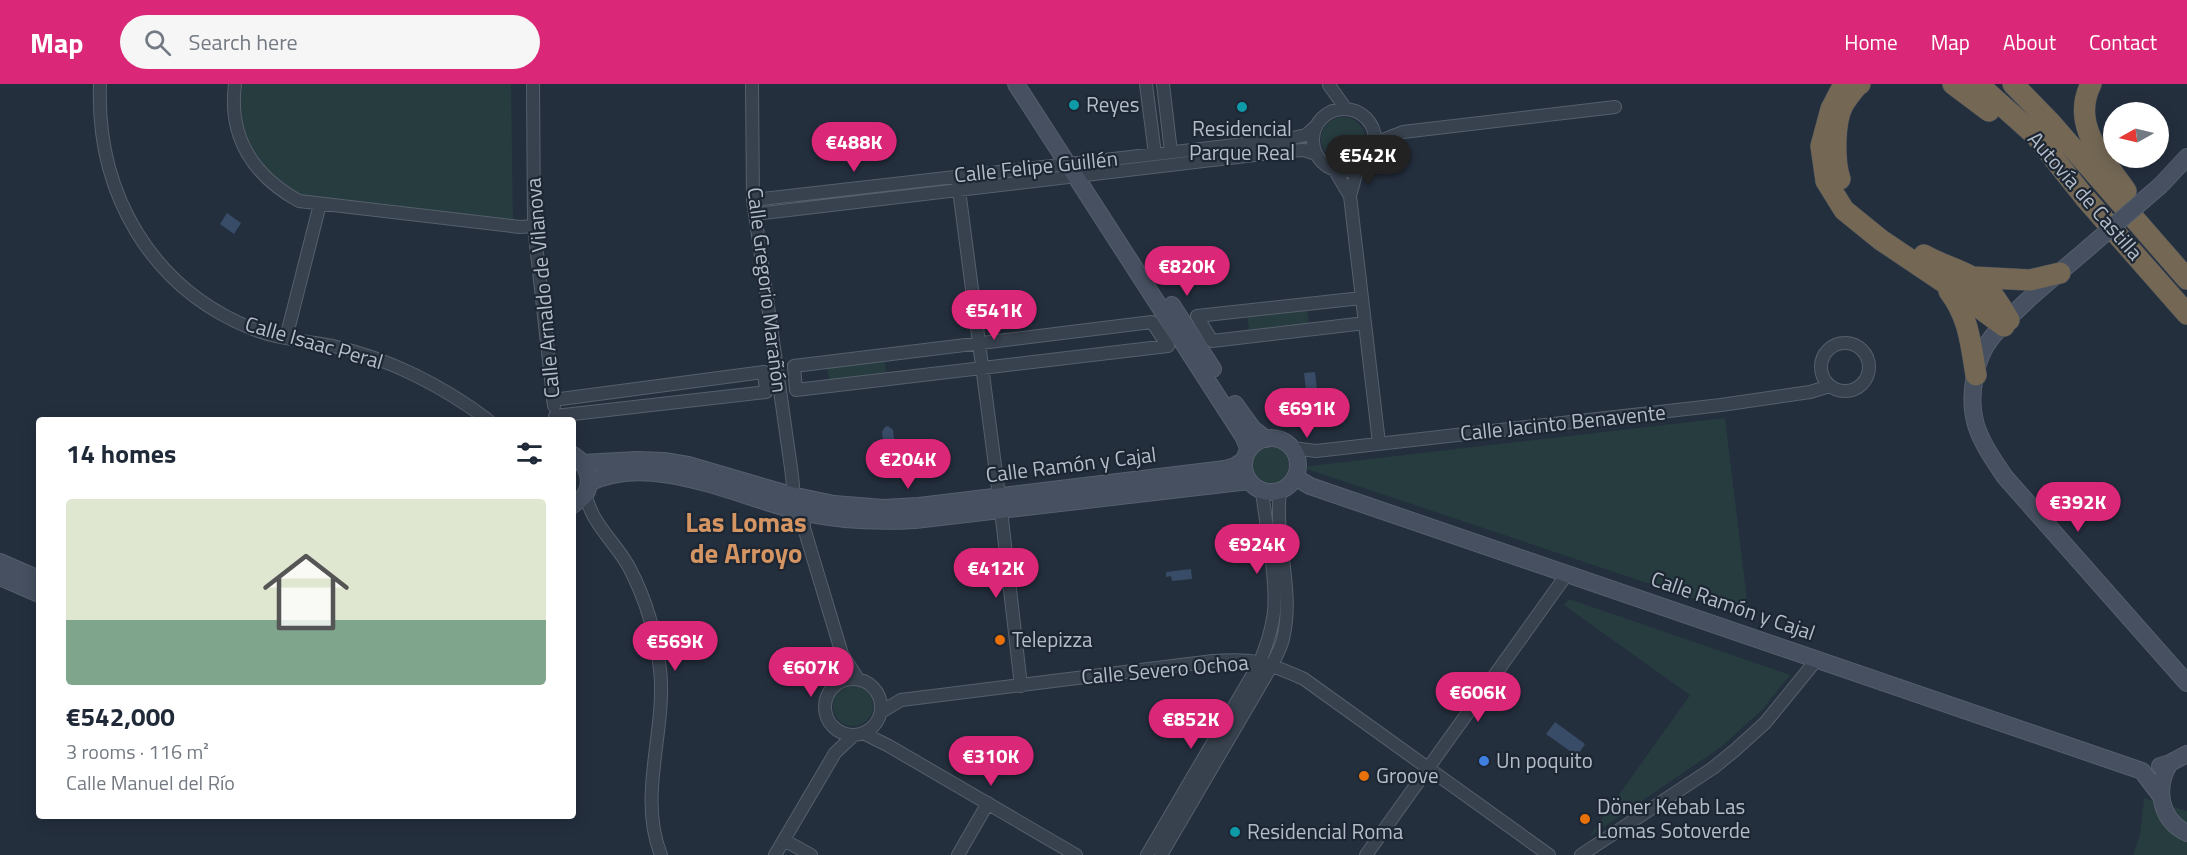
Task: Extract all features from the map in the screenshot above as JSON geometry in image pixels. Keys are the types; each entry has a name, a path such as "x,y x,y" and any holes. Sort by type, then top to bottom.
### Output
{"highway":[{"path":"1844,84 1831,109 1821,146 1826,181 1844,210 1881,240 2006,323"},
{"path":"1860,84 1842,106 1836,156 1839,177 1855,206 1912,249 1943,266 1973,277 2030,280 2060,273"},
{"name":"Autovía de Castilla","path":"2013,84 2050,122 2187,279"},
{"path":"2030,84 2187,265"},
{"path":"2091,84 2084,109 2088,136 2139,208"},
{"name":"Autovía de Castilla","path":"1960,85 2086,199 2187,314"},
{"path":"1973,277 1996,297 2006,323"},
{"path":"1939,279 1957,302 1965,319 1971,337 1976,375"}],"street":[{"name":"Calle Isaac Peral","path":"100,84 99,107 102,139 109,172 127,216 149,250 176,280 227,317 254,330 333,346 391,365 455,398 484,417"},
{"path":"235,84 237,121 242,142 251,162 279,190 299,201 534,226"},
{"name":"Calle Arnaldo de Vilanova","path":"533,84 534,226 555,417"},
{"name":"Calle Gregorio Marañón","path":"752,84 753,200 771,379 791,468 793,485 791,495"},
{"path":"1016,84 1077,169 1182,331 1253,429 1266,439"},
{"path":"1028,84 1077,169"},
{"path":"1146,84 1155,154"},
{"path":"1163,84 1171,152"},
{"path":"1329,85 1346,109"},
{"path":"1329,85 1330,112"},
{"path":"1375,143 1403,132 1615,107"},
{"path":"1346,109 1359,112 1371,125 1375,143 1366,161 1358,167 1342,171 1327,166 1316,154 1313,145 1315,127 1321,118 1330,112 1346,109"},
{"path":"1371,125 1403,132"},
{"name":"Calle Felipe Guillén","path":"755,214 959,190 1155,154 1288,140 1306,135 1315,127"},
{"name":"Calle Felipe Guillén","path":"753,200 958,176 1077,169 1304,150 1316,154"},
{"path":"2161,185 2187,157"},
{"path":"1358,167 1350,196 1379,443"},
{"path":"2187,167 2161,185 2087,249 1992,337 1980,359 1973,405 1976,423 1990,455 2005,477 2187,684"},
{"path":"1334,169 1350,196"},
{"path":"958,176 1021,686"},
{"path":"286,338 320,204"},
{"path":"1362,298 1197,316 1182,331 1168,346 983,366 796,390 794,366 980,345 1152,322 1182,331 1212,341 1365,323"},
{"path":"1161,855 1266,663 1274,613 1274,592 1256,486 1244,470 1246,455 1243,436 1182,331"},
{"path":"553,400 764,372 771,379"},
{"path":"771,379 795,376"},
{"path":"563,417 766,392 771,379"},
{"name":"Calle Jacinto Benavente","path":"1295,454 1721,405 1810,392 1827,381"},
{"path":"1147,855 1266,663 1283,640 1286,590 1277,512 1294,485 1295,454 1280,440 1266,439 1253,445 1246,455"},
{"name":"Calle Ramón y Cajal","path":"582,495 608,476 638,473 661,474 687,479 804,513 836,519 881,522 915,520 1000,503 1225,468 1234,466 1246,455"},
{"path":"578,459 588,472 582,495 596,520 630,568 644,600 656,640 661,692 660,719 652,772 652,798 653,819 662,855"},
{"name":"Calle Ramón y Cajal","path":"578,459 637,460 680,464 791,495 834,504 883,508 1000,503 1256,486"},
{"path":"1256,486 1270,492 1294,485"},
{"name":"Calle Ramón y Cajal","path":"1294,485 1818,658 2142,771"},
{"path":"804,513 806,535 842,654 858,679"},
{"path":"0,562 36,578"},
{"path":"1366,855 1567,574"},
{"path":"0,577 36,593"},
{"path":"837,684 842,654"},
{"path":"1581,855 1734,751 1765,723 1818,658"},
{"name":"Calle Severo Ochoa","path":"881,712 901,700 1213,661 1242,659 1266,663 1304,679 1549,855"},
{"path":"775,855 835,753 858,734 875,725 881,712 880,699 877,692 858,679 837,684 827,697 826,713 834,727 835,753"},
{"name":"Calle Severo Ochoa","path":"877,692 901,700"},
{"path":"875,725 889,746"},
{"path":"834,727 847,734 858,734 889,746 1076,855"},
{"path":"2187,754 2170,763 2142,771 2160,795 2165,812 2175,825 2187,833"},
{"path":"2160,795 2170,763"},
{"path":"958,855 988,803"},
{"path":"784,840 811,855"}],"green space":[{"path":"239,84 511,84 513,226 302,197 270,176 251,153 240,113"},
{"path":"1343,117 1352,118 1359,123 1364,130 1364,148 1359,155 1352,160 1343,161 1334,160 1327,155 1322,148 1321,139 1322,130 1327,123 1334,118"},
{"path":"1307,308 1309,324 1249,330 1247,314"},
{"path":"884,357 886,373 829,380 827,364"},
{"path":"1725,418 1749,617 1301,467"},
{"path":"1270,446 1283,452 1289,465 1283,478 1270,484 1257,478 1251,465 1257,452"},
{"path":"1569,599 1790,675 1762,710 1721,747 1589,837 1690,695 1564,605"},
{"path":"805,654 824,668 812,681 794,666"},
{"path":"853,686 867,692 873,706 867,720 853,726 839,720 833,706 839,692"},
{"path":"2144,798 2187,811 2187,855 2133,855 2140,835"}],"water":[{"path":"227,213 241,223 234,234 220,224"},
{"path":"1315,372 1317,390 1306,391 1304,373"},
{"path":"888,426 893,430 896,454 885,456 882,432"},
{"path":"1191,569 1192,579 1172,581 1171,576 1166,577 1166,572"},
{"path":"1555,722 1585,744 1577,756 1546,734"}],"place":[{"name":"Reyes","path":"1074,105"},
{"name":"Residencial Parque Real","path":"1242,107"},
{"name":"Telepizza","path":"1000,640"},
{"name":"Un poquito","path":"1484,761"},
{"name":"Groove","path":"1364,776"},
{"name":"Döner Kebab Las Lomas Sotoverde","path":"1585,819"},
{"name":"Residencial Roma","path":"1235,832"}],"district":[{"name":"Las Lomas de Arroyo","path":"746,538"}]}
